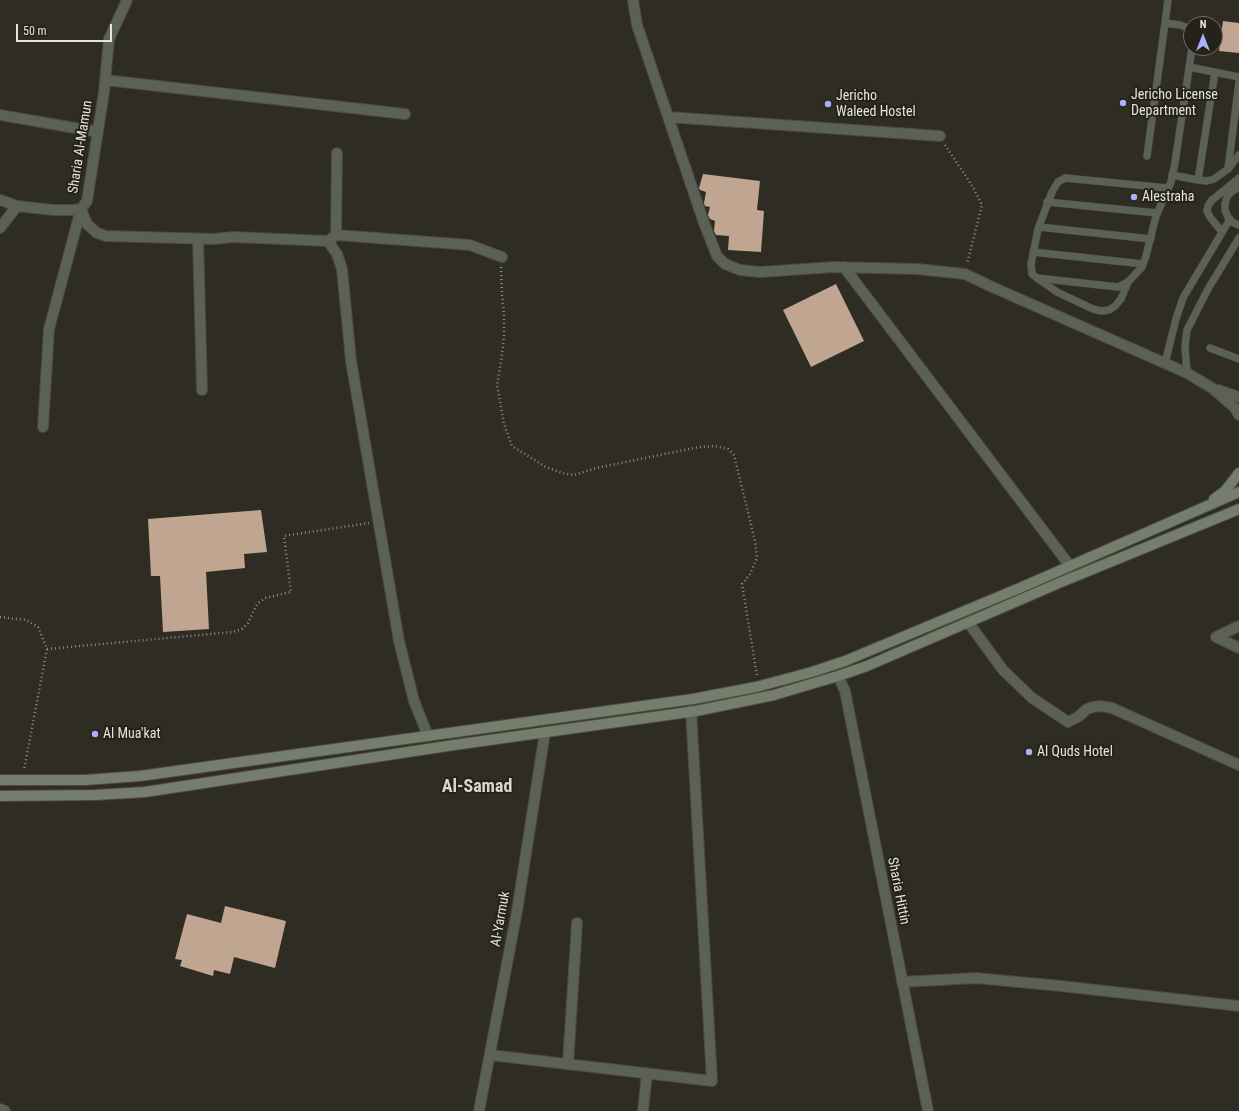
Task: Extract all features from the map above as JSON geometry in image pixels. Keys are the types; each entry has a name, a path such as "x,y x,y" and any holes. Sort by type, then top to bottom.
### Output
{"main road":[{"path":"1202,508 1225,490 1239,473"},
{"path":"0,780 85,780 140,776 685,700 759,686 812,672 845,661 1070,566 1239,492"},
{"path":"0,796 95,795 145,792 691,711 774,695 867,666 1059,583 1239,509"}],"street":[{"name":"Sharia Al-Mamun","path":"0,200 17,206 53,210 81,209 87,201 106,80 109,39 127,0"},
{"path":"633,0 637,25 704,223 717,256 725,264 740,270 760,272 816,267 844,267 917,269 965,274 1187,373 1212,388 1236,408 1239,415"},
{"path":"106,80 404,114"},
{"path":"0,115 98,132"},
{"path":"668,117 940,136"},
{"path":"337,153 332,238 342,269 351,361 399,640 414,701 428,736"},
{"path":"0,228 17,206"},
{"path":"81,209 87,224 97,233 106,236 214,240 233,237 332,238 470,245 502,257"},
{"path":"42,427 49,329 81,209"},
{"path":"198,239 202,390"},
{"path":"844,267 1070,566"},
{"path":"1212,388 1239,397"},
{"path":"968,622 1003,670 1032,698 1068,722 1078,717 1086,709 1093,706 1112,708 1239,765"},
{"path":"1239,626 1216,637 1239,648"},
{"name":"Sharia Hittin","path":"838,676 844,691 928,1111"},
{"path":"490,1055 712,1081 691,711"},
{"name":"Al-Yarmuk","path":"479,1111 517,911 545,732"},
{"path":"568,1064 577,923"},
{"path":"902,982 976,978 1239,1006"},
{"path":"642,1111 647,1073"},
{"path":"0,1109 5,1111"}],"lane":[{"path":"1146,156 1168,0"},
{"path":"1165,23 1183,26"},
{"path":"1168,188 1065,178 1058,182 1052,192 1039,227 1031,264 1032,274 1057,292 1101,311 1109,310 1121,299 1128,282 1143,264 1157,213 1168,188 1172,175 1191,56"},
{"path":"1189,67 1239,77"},
{"path":"1198,180 1214,72"},
{"path":"1228,168 1239,82"},
{"path":"1172,175 1207,181 1214,179 1228,168 1239,155"},
{"path":"1222,232 1210,217 1207,211 1208,206 1211,201 1239,178"},
{"path":"1238,187 1227,197 1225,204 1230,219 1239,225"},
{"path":"1048,202 1157,213"},
{"path":"1165,363 1176,318 1183,298 1230,219"},
{"path":"1039,227 1150,239"},
{"path":"1187,373 1185,346 1187,330 1208,290 1239,238"},
{"path":"1033,252 1143,264"},
{"path":"1037,278 1118,287 1128,282"},
{"path":"1210,348 1239,359"}],"path":[{"path":"940,136 973,187 982,205 965,274"},
{"path":"502,257 501,272 504,335 497,385 504,424 512,446 546,467 562,473 574,474 596,468 699,447 715,446 728,449 734,455 755,541 757,558 742,584 759,686"},
{"path":"47,649 233,632 242,629 248,623 257,604 265,598 291,592 284,536 379,521"},
{"path":"0,617 26,620 38,627 47,649 22,780"}],"building":[{"path":"1223,21 1239,23 1239,53 1223,51"},
{"path":"703,174 760,181 757,210 764,211 761,252 728,250 729,236 716,235 714,231 715,221 710,219 708,215 710,207 705,206 704,203 706,192 700,190 699,188"},
{"path":"836,284 864,341 811,367 783,310"},
{"path":"261,510 267,552 244,554 245,568 206,572 209,629 163,632 160,576 151,576 148,519"},
{"path":"225,906 286,921 275,968 234,957 230,974 214,970 213,976 180,966 182,960 175,959 187,914 221,923"}],"place":[{"name":"Jericho License Department","path":"1123,103"},
{"name":"Jericho Waleed Hostel","path":"828,104"},
{"name":"Alestraha","path":"1134,197"},
{"name":"Al Mua'kat","path":"95,734"},
{"name":"Al Quds Hotel","path":"1029,752"}],"district":[{"name":"Al-Samad","path":"477,787"}]}
